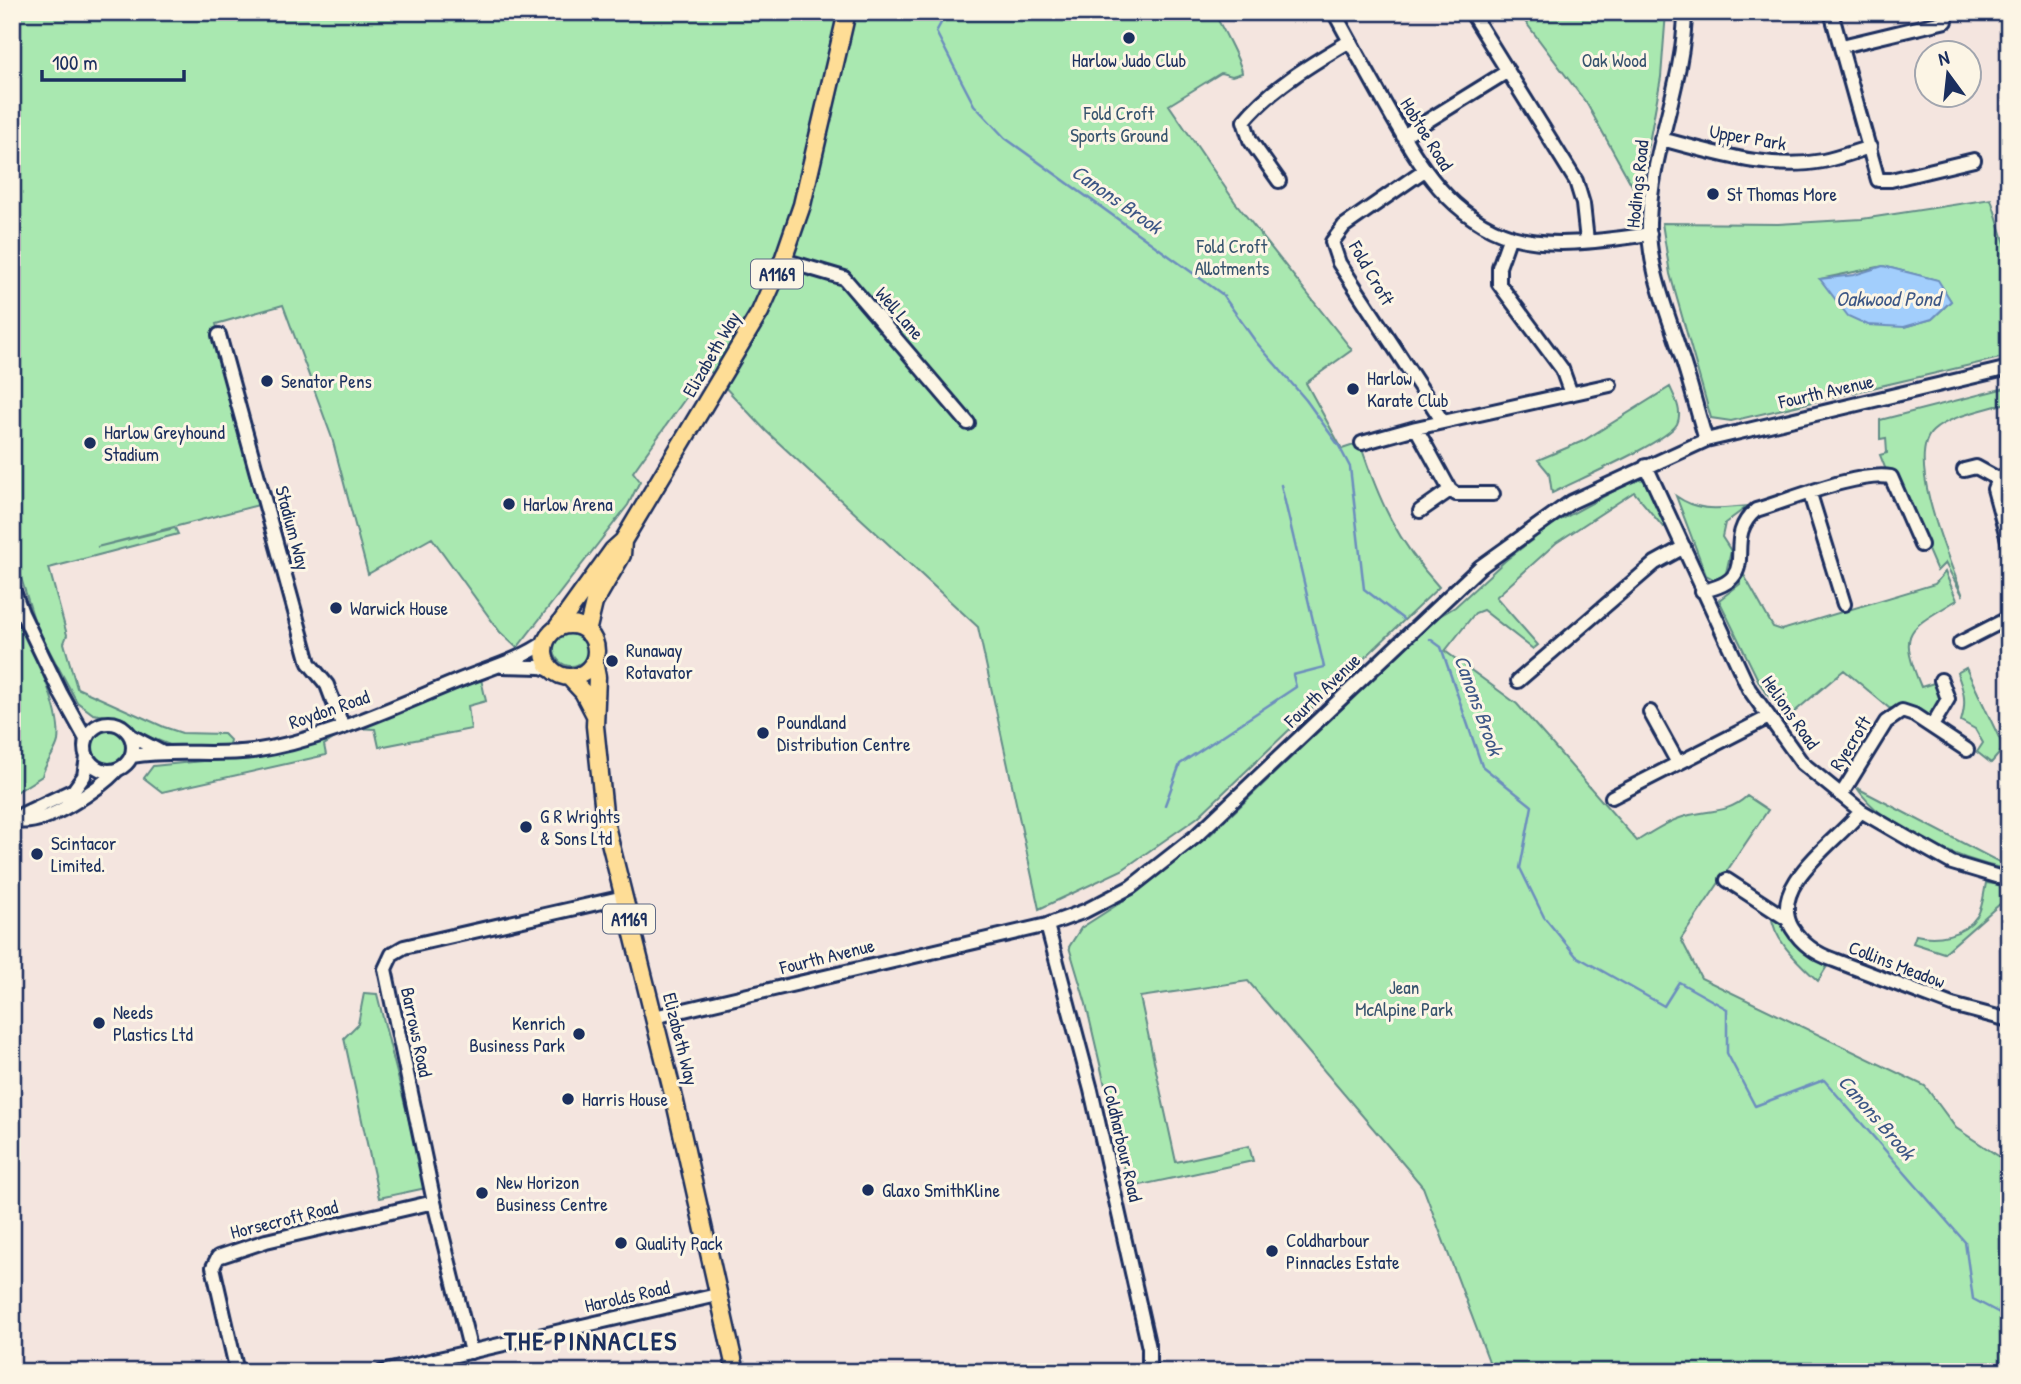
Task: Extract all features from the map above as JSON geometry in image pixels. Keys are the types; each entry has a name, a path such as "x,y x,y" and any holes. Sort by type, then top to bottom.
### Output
{"main road":[{"name":"Elizabeth Way","path":"552,635 613,550 623,541 760,312 783,260 802,205 847,12"},
{"name":"Elizabeth Way","path":"587,632 594,603 622,555 623,541"},
{"path":"572,625 587,632 596,646 594,661 584,673 561,674 545,657 552,635 572,625"},
{"name":"Elizabeth Way","path":"594,661 597,677 595,715 605,822 654,1017 736,1372"},
{"name":"Elizabeth Way","path":"561,674 583,692 595,715"}],"street":[{"name":"Hobtoe Road","path":"1335,12 1423,171 1445,195 1476,221 1510,236 1587,242 1650,234"},
{"path":"1471,12 1576,181 1583,204 1587,242"},
{"name":"Hodings Road","path":"1685,12 1681,69 1661,139 1653,185 1650,234 1658,284 1706,440"},
{"path":"1831,12 1878,180 1891,180 1974,160"},
{"path":"1842,46 1946,21"},
{"path":"1279,181 1250,140 1244,121 1256,105 1350,41"},
{"path":"1403,136 1508,71"},
{"name":"Upper Park","path":"1661,139 1764,163 1824,161 1870,147"},
{"name":"Fold Croft","path":"1423,171 1344,226 1332,242 1339,263 1443,422"},
{"path":"1510,236 1499,267 1499,284 1562,369 1571,394"},
{"name":"Well Lane","path":"783,260 844,278 968,423"},
{"name":"Stadium Way","path":"219,334 309,663 327,685 342,725"},
{"name":"Fourth Avenue","path":"654,1017 1047,925 1121,892 1161,865 1196,836 1480,566 1571,502 1706,440 2009,368"},
{"path":"1363,443 1416,428 1611,385"},
{"path":"1416,428 1450,490 1456,494 1493,494"},
{"name":"Helions Road","path":"1646,466 1749,689 1802,763 1861,811 1952,863 2009,880"},
{"path":"1964,470 1976,467 2003,476 1994,489 2009,544"},
{"path":"1702,591 1721,587 1733,579 1740,564 1738,534 1745,519 1756,510 1880,475 1891,477 1921,545"},
{"path":"1420,511 1450,490"},
{"path":"1810,494 1844,604"},
{"path":"1518,681 1655,562 1684,547"},
{"path":"12,586 61,694 86,739 87,757 84,776 74,789 30,811 15,822"},
{"path":"1960,643 2009,618"},
{"name":"Roydon Road","path":"131,756 161,751 209,755 262,750 342,725 502,666 552,635"},
{"name":"Roydon Road","path":"502,666 561,674"},
{"path":"1932,726 1948,699 1941,680"},
{"name":"Ryecroft","path":"1841,795 1893,714 1902,711 1914,715 1967,750"},
{"path":"15,822 28,822 79,800 131,756 131,736 116,724 102,724 73,712"},
{"path":"1650,712 1678,763"},
{"path":"1612,797 1768,718"},
{"path":"86,739 102,724"},
{"name":"Roydon Road","path":"131,736 161,751"},
{"path":"87,757 99,769 117,770"},
{"path":"1787,919 1786,898 1796,881 1861,811"},
{"name":"Collins Meadow","path":"1727,880 1787,919 1799,940 1820,955 1952,1005 2009,1020"},
{"name":"Barrows Road","path":"471,1352 386,984 385,968 392,954 404,947 624,897"},
{"name":"Coldharbour Road","path":"1047,925 1094,1103 1149,1348 1149,1372"},
{"name":"Horsecroft Road","path":"237,1372 213,1267 218,1257 266,1241 435,1202"},
{"name":"Harolds Road","path":"382,1372 717,1295"}],"green space":[{"path":"12,12 1012,12 1018,19 1025,12 1031,12 1036,18 1045,12 1213,12 1242,73 1232,76 1221,73 1169,105 1235,202 1352,350 1306,383 1342,449 1360,443 1374,484 1391,520 1424,570 1439,587 1198,817 1122,870 1039,909 978,627 766,431 707,368 633,472 640,481 628,505 517,648 500,632 432,538 368,574 332,438 283,305 216,324 266,503 97,547 175,528 178,534 49,568 67,635 64,643 77,688 164,727 182,733 224,734 230,740 228,749 177,748 140,733 125,719 93,714 77,702 36,626 17,565 12,565"},
{"name":"Oak Wood","path":"1518,12 1666,12 1661,77 1639,198 1587,104"},
{"path":"1991,199 2009,256 2009,356 1731,421 1711,418 1670,274 1662,223 1778,224 1862,219","holes":["1883,266 1937,280 1951,301 1932,319 1904,327 1820,279"]},
{"path":"1670,387 1678,405 1679,419 1670,432 1639,451 1552,493 1549,473 1538,460 1583,441"},
{"path":"2009,387 2009,402 1940,425 1925,444 1924,463 1933,511 1963,596 1945,563 1937,571 1896,476 1886,470 1880,455 1887,453 1886,438 1880,439 1880,420"},
{"name":"Jean McAlpine Park","path":"1636,479 1646,480 1666,526 1663,527 1634,492 1556,543 1496,597 1538,645 1533,649 1483,610 1475,613 1445,651 1517,704 1637,841 1673,821 1726,808 1747,796 1768,810 1681,939 1701,978 1925,1086 1956,1128 2009,1163 2009,1372 1493,1372 1423,1187 1248,981 1140,997 1176,1162 1249,1146 1253,1161 1132,1187 1127,1180 1086,1004 1069,947 1081,928 1134,894 1210,835 1438,617 1455,607 1506,560 1553,524"},
{"path":"1676,496 1702,507 1748,506 1725,523 1722,537 1731,551 1725,577 1715,580 1706,575"},
{"path":"1740,568 1773,627 1782,630 1935,584 1945,572 1957,600 1918,625 1909,642 1921,687 1934,683 1941,695 1935,713 1927,719 1910,709 1889,708 1844,670 1786,719 1760,684 1719,600 1740,584"},
{"path":"12,607 50,692 58,727 58,741 42,776 12,795"},
{"path":"571,632 583,637 588,649 583,661 571,666 559,661 554,649 559,637"},
{"path":"1966,668 2004,748 1991,763 1977,752 1983,743 1975,729 1961,721 1964,697 1957,673"},
{"path":"481,679 486,701 468,706 471,729 379,747 375,729 354,730 324,745 326,755 162,792 144,778 153,766 252,756"},
{"path":"109,728 122,734 128,747 122,760 109,766 96,760 90,747 96,734"},
{"path":"1857,788 2009,867 2009,870 1947,851 1904,830 1870,803"},
{"path":"1986,883 2002,885 2009,896 1944,953 1913,943 1916,935 1949,935 1965,928 1981,909"},
{"path":"1771,913 1786,921 1829,963 1818,981 1782,942"},
{"path":"364,993 377,994 426,1188 379,1198 344,1038 358,1024"}],"water":[{"name":"Oakwood Pond","path":"1883,266 1938,280 1951,301 1932,319 1904,327 1868,325 1848,316 1820,279 1854,275"}],"waterway":[{"name":"Canons Brook","path":"947,12 936,32 974,105 1005,138 1222,294 1256,342 1306,400 1339,446 1350,467 1364,589 1403,619"},
{"path":"1165,805 1180,764 1296,687 1293,675 1324,667 1281,485"},
{"name":"Canons Brook","path":"1430,639 1441,647 1482,766 1532,806 1520,868 1544,917 1576,956 1664,1006 1679,982 1727,1009 1727,1053 1755,1106 1824,1080 1965,1242 1973,1299 2009,1318"}],"place":[{"name":"Harlow Judo Club","path":"1129,38"},
{"name":"St Thomas More","path":"1713,194"},
{"name":"Senator Pens","path":"267,381"},
{"name":"Harlow Karate Club","path":"1353,389"},
{"name":"Harlow Greyhound Stadium","path":"90,443"},
{"name":"Harlow Arena","path":"509,504"},
{"name":"Warwick House","path":"336,608"},
{"name":"Runaway Rotavator","path":"612,661"},
{"name":"Poundland Distribution Centre","path":"763,733"},
{"name":"G R Wrights & Sons Ltd","path":"526,827"},
{"name":"Scintacor Limited.","path":"37,854"},
{"name":"Needs Plastics Ltd","path":"99,1023"},
{"name":"Kenrich Business Park","path":"579,1034"},
{"name":"Harris House","path":"568,1099"},
{"name":"Glaxo SmithKline","path":"868,1190"},
{"name":"New Horizon Business Centre","path":"482,1193"},
{"name":"Quality Pack","path":"621,1243"},
{"name":"Coldharbour Pinnacles Estate","path":"1272,1251"}],"district":[{"name":"THE PINNACLES","path":"591,1340"}],"park label":[{"name":"Fold Croft Sports Ground","path":"1119,124"},
{"name":"Fold Croft Allotments","path":"1232,257"}]}
